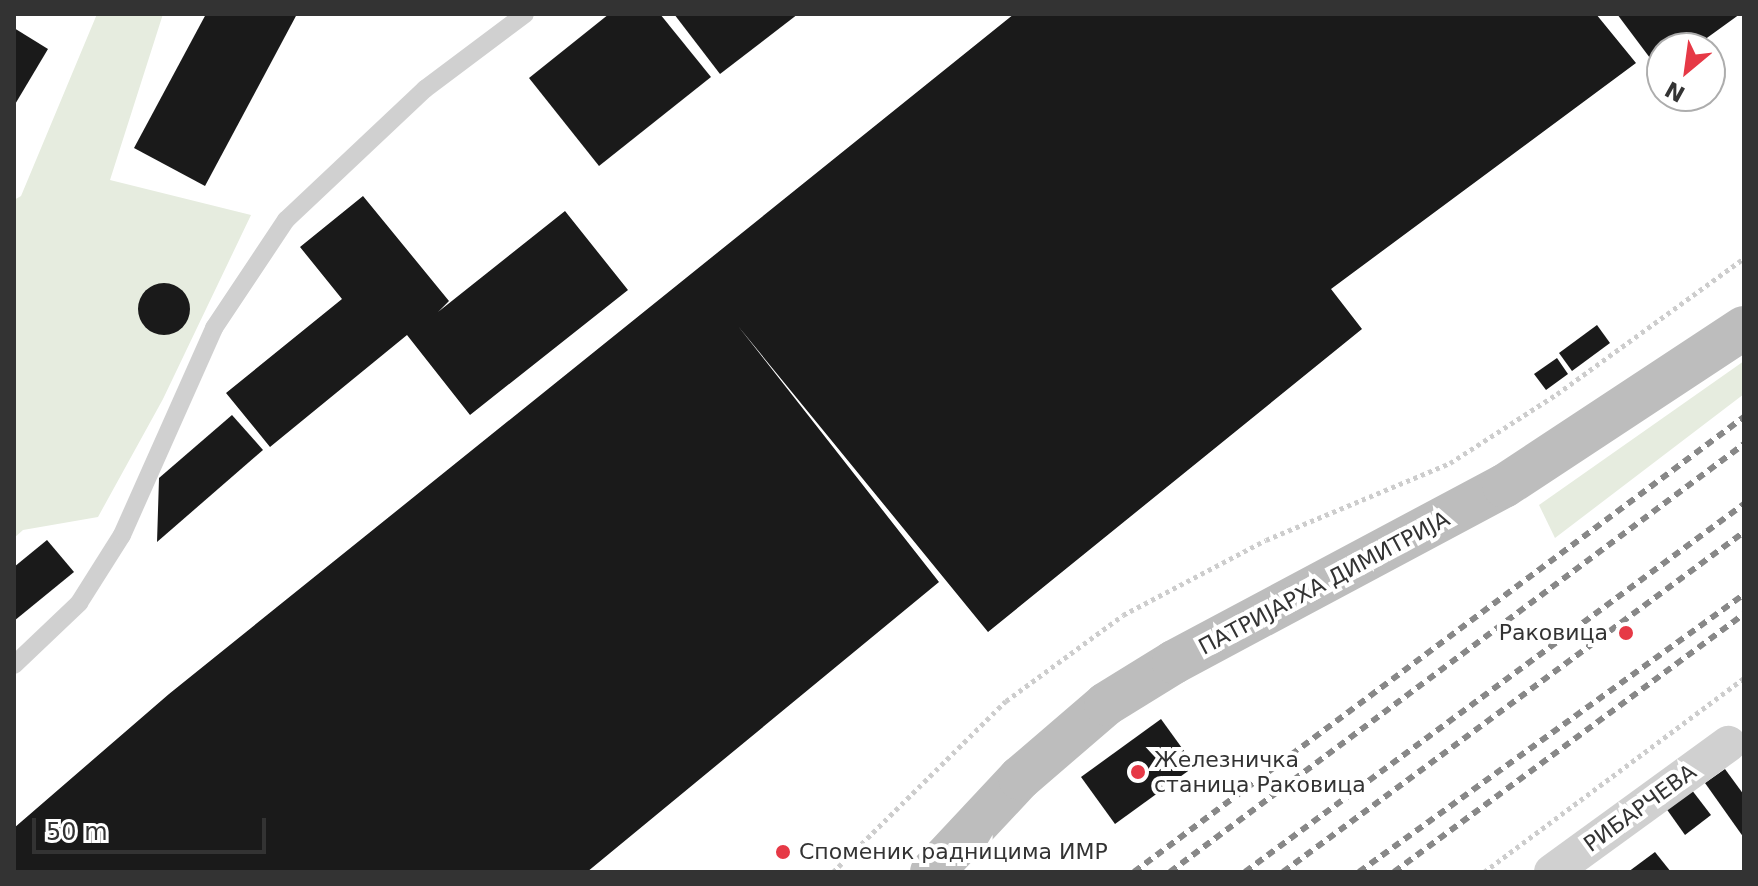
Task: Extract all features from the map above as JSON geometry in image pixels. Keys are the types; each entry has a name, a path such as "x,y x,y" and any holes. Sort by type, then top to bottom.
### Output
{"main road":[{"name":"ПАТРИЈАРХА ДИМИТРИЈА","path":"932,872 1020,778 1106,704 1174,662 1504,486 1744,328"}],"street":[{"name":"РИБАРЧЕВА","path":"1552,872 1728,744"}],"lane":[{"path":"14,665 79,603 122,535 214,328 286,220 425,89 525,14"}],"path":[{"path":"833,872 1006,701 1123,615 1266,540 1450,463 1557,394 1744,258"},
{"path":"1484,872 1744,678"}],"shaded area":[{"path":"97,14 163,14 110,180 251,215 163,399 98,517 23,530 14,538 14,200 21,196"},
{"path":"1744,361 1744,394 1555,538 1539,505"}],"building":[{"path":"206,14 297,14 205,186 134,148"},
{"path":"609,14 660,14 711,77 599,166 529,78"},
{"path":"674,14 798,14 720,74"},
{"path":"1014,14 1596,14 1636,63 1331,289 1362,329 988,632 738,326 939,582 587,872 14,872 14,828 169,694"},
{"path":"1617,14 1740,14 1715,32 1646,32 1646,53"},
{"path":"14,28 48,49 14,106"},
{"path":"363,196 449,301 438,312 565,211 628,290 470,415 407,335 270,447 226,393 342,299 300,247"},
{"path":"164,283 182,291 190,309 182,327 164,335 146,327 138,309 146,291"},
{"path":"1597,325 1610,343 1572,371 1559,353"},
{"path":"1557,358 1568,374 1546,390 1534,374"},
{"path":"232,415 263,450 157,542 159,478"},
{"path":"47,540 74,572 14,621 14,567"},
{"name":"Железничка станица Раковица","path":"1161,719 1195,766 1115,824 1081,777"},
{"path":"1725,769 1744,795 1744,838 1705,783"},
{"path":"1688,785 1711,815 1685,835 1663,804"},
{"path":"1655,852 1671,872 1628,872"}],"railway":[{"path":"1134,872 1744,417"},
{"path":"1170,872 1744,444"},
{"path":"1245,872 1744,504"},
{"path":"1283,872 1744,532"},
{"path":"1359,872 1744,594"},
{"path":"1394,872 1744,614"}],"place":[{"name":"Раковица","path":"1626,633"},
{"name":"Железничка станица Раковица","path":"1138,772"},
{"name":"Споменик радницима ИМР","path":"783,852"}]}
